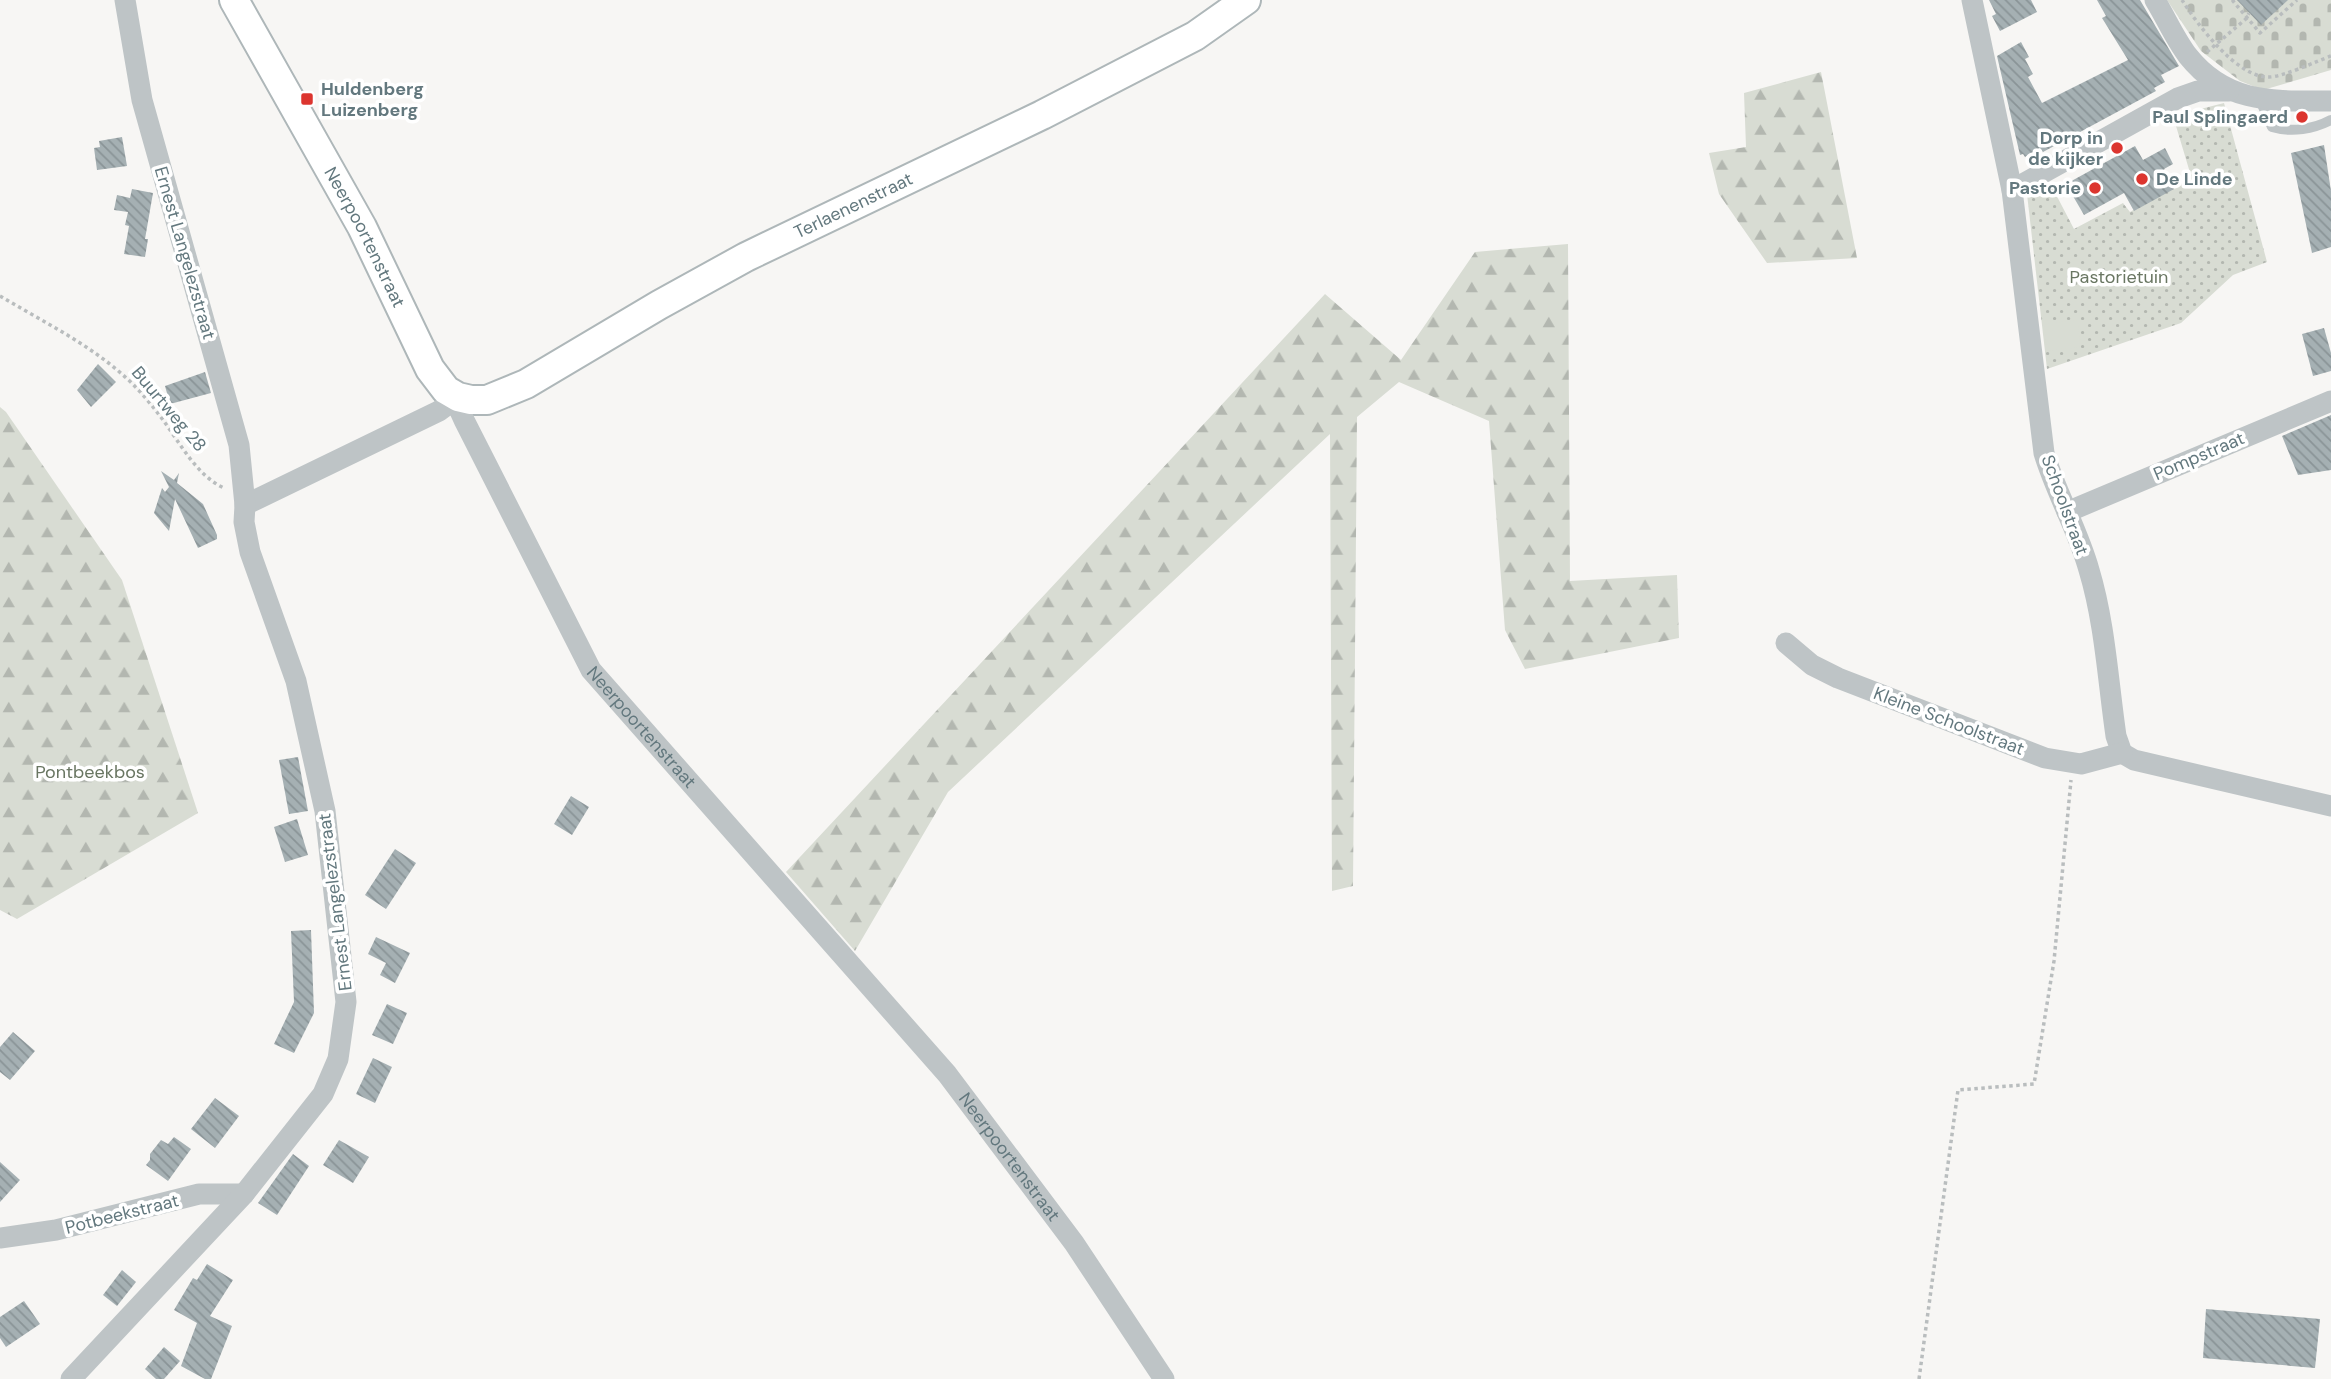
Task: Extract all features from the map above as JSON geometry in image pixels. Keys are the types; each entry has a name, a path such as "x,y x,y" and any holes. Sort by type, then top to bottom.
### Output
{"street":[{"name":"Ernest Langelezstraat","path":"71,1379 244,1194 323,1094 338,1059 346,1002 325,811 296,681 250,552 244,522 245,499 239,445 142,100 125,0"},
{"name":"Neerpoortenstraat","path":"234,0 362,227 430,369 446,390 458,397 464,420 591,670 947,1074 1074,1243 1164,1379"},
{"name":"Terlaenenstraat","path":"458,397 487,400 526,384 746,257 1042,115 1195,36 1246,0"},
{"name":"Schoolstraat","path":"1972,0 2012,190 2044,453 2051,478 2090,571 2101,625 2116,736 2122,753"},
{"path":"2155,0 2192,60 2209,77 2229,91"},
{"path":"2178,98 2192,60"},
{"path":"2012,190 2178,98 2198,91 2229,91 2259,98 2331,101"},
{"path":"245,499 439,411 458,397"},
{"name":"Pompstraat","path":"2067,512 2331,401"},
{"name":"Kleine Schoolstraat","path":"1786,643 1812,666 1838,678 2045,758 2081,764 2122,753"},
{"path":"2122,753 2134,760 2331,806"},
{"name":"Potbeekstraat","path":"0,1238 56,1230 199,1194 244,1194"}],"lane":[{"path":"2259,98 2272,127 2284,131 2318,126 2331,120"}],"path":[{"path":"2182,0 2214,44 2257,75 2270,77 2331,56"},
{"path":"2234,0 2260,33 2297,0"},
{"path":"2192,60 2247,18 2249,13"},
{"name":"Buurtweg 28","path":"0,296 101,356 144,396 213,483 245,499"},
{"path":"1919,1379 1958,1090 2034,1084 2054,961 2072,763"}],"green space":[{"path":"2167,0 2331,0 2331,70 2263,90 2240,81 2201,51"},
{"path":"1821,72 1857,258 1767,263 1719,194 1709,153 1746,147 1744,93"},
{"name":"Pastorietuin","path":"2224,103 2267,262 2233,275 2181,323 2047,369 2027,194 2050,183 2074,229 2123,203 2130,212 2191,176 2173,116"},
{"path":"1568,244 1570,581 1677,575 1679,638 1525,669 1505,630 1489,421 1399,382 1357,417 1353,886 1332,891 1330,434 948,792 855,951 786,872 1325,294 1401,360 1475,252"},
{"path":"2078,320 2080,347 2047,351 2044,324"},
{"name":"Pontbeekbos","path":"0,407 122,580 198,813 17,919 0,910"}],"building":[{"path":"1989,0 2031,0 2037,12 2000,31 1992,16 1996,14"},
{"path":"2097,0 2140,0 2179,66 2161,75 2165,82 2154,88 2156,91 2043,152 2040,148 2025,157 2020,155 1997,56 2021,42 2029,57 2025,59 2033,74 2028,77 2042,103 2128,60 2102,18 2106,16"},
{"path":"2237,0 2288,0 2261,25"},
{"path":"122,137 127,166 97,170 94,148 100,147 99,141"},
{"path":"2324,145 2331,191 2331,247 2312,253 2291,153"},
{"name":"De Linde","path":"2135,146 2143,160 2165,148 2173,164 2164,169 2174,189 2134,211 2124,193 2084,215 2066,184"},
{"path":"132,189 153,193 145,239 148,239 145,257 124,254 129,226 125,225 128,212 114,210 117,195 130,198"},
{"path":"2324,328 2331,353 2331,371 2313,376 2302,334"},
{"path":"98,364 116,382 91,407 77,390"},
{"path":"205,372 211,393 170,404 165,386"},
{"path":"2331,415 2331,470 2298,475 2282,436"},
{"path":"161,471 174,480 179,473 177,483 203,504 217,539 198,548 175,499 169,531 154,513 162,488 165,492 169,487"},
{"path":"298,757 308,811 289,814 279,760"},
{"path":"571,796 589,807 572,835 554,824"},
{"path":"297,819 308,855 285,862 274,827"},
{"path":"395,849 416,863 386,909 365,895"},
{"path":"311,930 314,1013 294,1053 274,1044 294,1002 291,931"},
{"path":"376,937 410,953 395,983 380,975 386,963 368,954"},
{"path":"387,1004 407,1013 393,1044 372,1035"},
{"path":"13,1032 35,1051 10,1080 0,1072 0,1047"},
{"path":"373,1058 392,1067 375,1103 356,1094"},
{"path":"215,1098 239,1116 215,1148 191,1129"},
{"path":"174,1137 191,1149 168,1181 146,1165 150,1154 161,1140 168,1144"},
{"path":"339,1140 369,1157 353,1183 323,1165"},
{"path":"293,1154 309,1166 277,1215 258,1203"},
{"path":"0,1162 20,1180 0,1202"},
{"path":"207,1264 233,1280 210,1316 232,1326 211,1379 205,1379 181,1366 197,1323 174,1310 193,1278 197,1280"},
{"path":"122,1270 136,1282 117,1306 103,1295"},
{"path":"24,1301 40,1324 6,1347 0,1338 0,1317"},
{"path":"2206,1309 2320,1319 2315,1368 2203,1358"},
{"path":"164,1347 180,1361 164,1379 156,1379 145,1369"}],"place":[{"name":"Huldenberg Luizenberg","path":"307,99"},
{"name":"Paul Splingaerd","path":"2302,117"},
{"name":"Dorp in de kijker","path":"2117,148"},
{"name":"De Linde","path":"2142,179"},
{"name":"Pastorie","path":"2095,188"}]}
